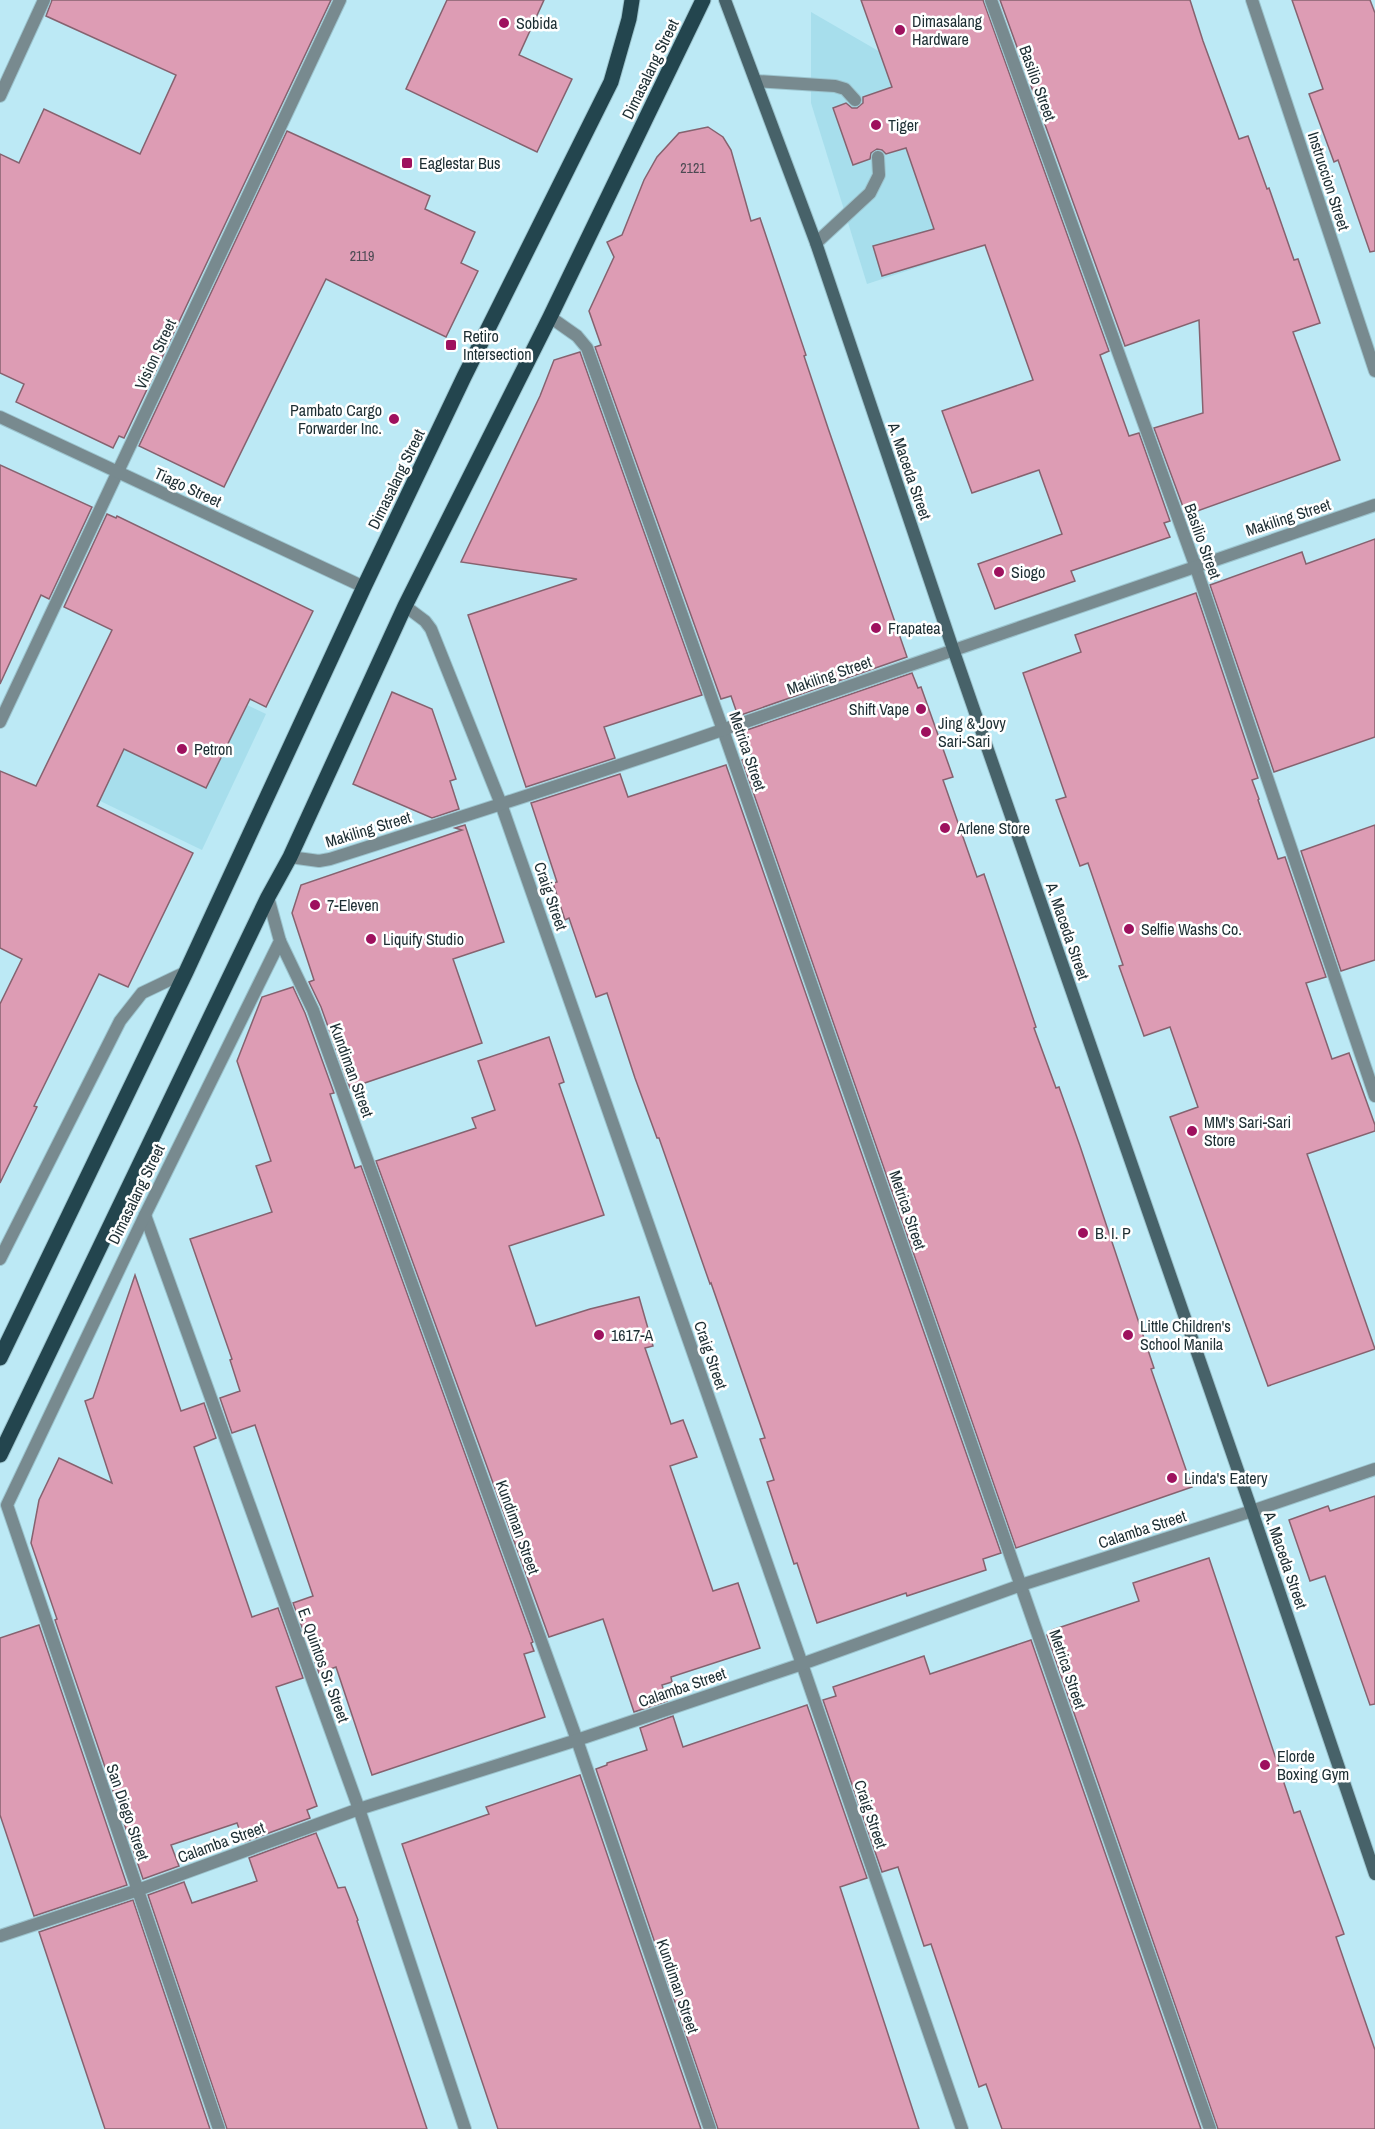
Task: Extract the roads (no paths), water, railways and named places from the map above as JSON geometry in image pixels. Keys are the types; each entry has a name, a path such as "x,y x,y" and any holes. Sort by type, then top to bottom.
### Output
{"main road":[{"name":"Dimasalang Street","path":"0,1358 186,972 364,586 464,377 611,82 629,19 632,0"},
{"name":"Dimasalang Street","path":"0,1455 268,897 290,857 405,606 550,317 704,0"},
{"name":"A. Maceda Street","path":"725,0 816,243 953,649 1252,1511 1375,1874"}],"street":[{"path":"0,96 44,0"},
{"name":"Vision Street","path":"0,722 340,0"},
{"name":"Basilio Street","path":"991,0 1195,565 1375,1096"},
{"name":"Instruccion Street","path":"1252,0 1375,371"},
{"path":"756,81 836,86 846,89 855,100"},
{"path":"816,243 870,193 879,175 878,157"},
{"name":"Metrica Street","path":"550,317 577,336 586,348 723,730 1210,2129"},
{"name":"Tiago Street","path":"0,417 364,586"},
{"name":"Makiling Street","path":"290,857 319,861 330,859 501,804 723,730 1195,565 1375,505"},
{"name":"Craig Street","path":"405,606 425,621 431,629 501,804 962,2129"},
{"path":"268,897 280,941"},
{"name":"Dimasalang Street","path":"7,1505 145,1215 280,941"},
{"name":"Kundiman Street","path":"280,941 313,1010 577,1740 710,2129"},
{"path":"0,1259 120,1021 142,993 186,972"},
{"name":"E. Quintos Sr. Street","path":"145,1215 359,1809 465,2129"},
{"name":"Calamba Street","path":"0,1936 138,1890 359,1809 577,1740 802,1664 1021,1585 1375,1469"},
{"name":"San Diego Street","path":"7,1505 219,2129"}],"place":[{"name":"Sobida","path":"504,23"},
{"name":"Dimasalang Hardware","path":"900,30"},
{"name":"Tiger","path":"876,125"},
{"name":"Eaglestar Bus","path":"407,163"},
{"name":"Retiro Intersection","path":"451,345"},
{"name":"Pambato Cargo Forwarder Inc.","path":"394,419"},
{"name":"Siogo","path":"999,572"},
{"name":"Frapatea","path":"876,628"},
{"name":"Shift Vape","path":"921,709"},
{"name":"Jing & Jovy Sari-Sari","path":"926,732"},
{"name":"Petron","path":"182,749"},
{"name":"Arlene Store","path":"945,828"},
{"name":"7-Eleven","path":"315,905"},
{"name":"Selfie Washs Co.","path":"1129,929"},
{"name":"Liquify Studio","path":"371,939"},
{"name":"MM's Sari-Sari Store","path":"1192,1131"},
{"name":"B. I. P","path":"1083,1233"},
{"name":"1617-A","path":"599,1335"},
{"name":"Little Children's School Manila","path":"1128,1335"},
{"name":"Linda's Eatery","path":"1172,1478"},
{"name":"Elorde Boxing Gym","path":"1265,1765"}]}
